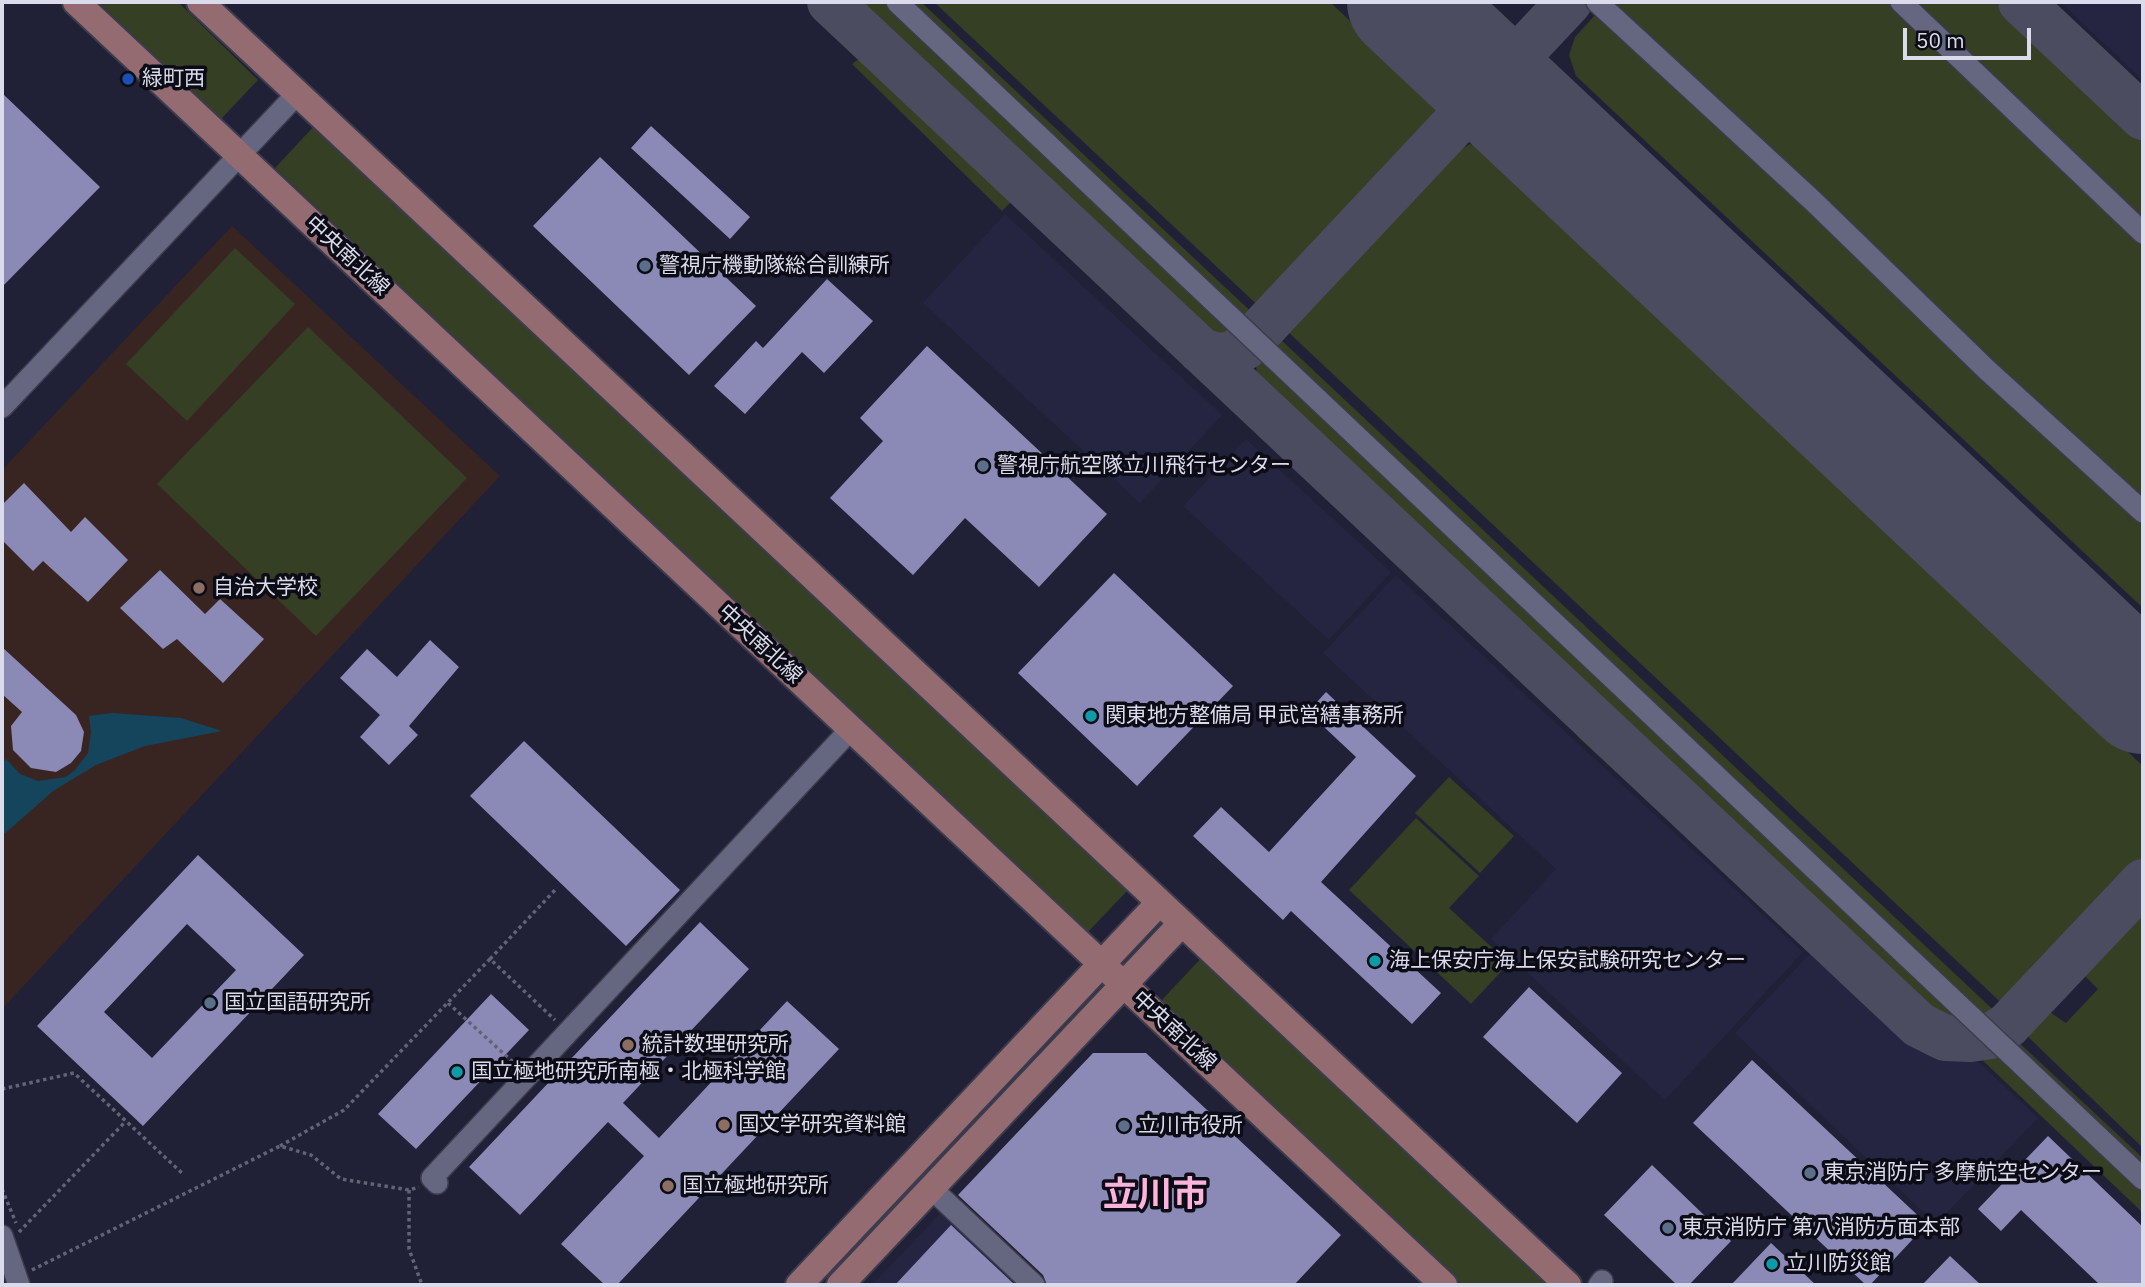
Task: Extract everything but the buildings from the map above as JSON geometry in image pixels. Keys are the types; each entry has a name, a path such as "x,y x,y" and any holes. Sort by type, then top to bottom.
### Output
{"main road":[{"name":"中央南北線","path":"76,2 1444,1285"},
{"path":"200,2 1568,1285"},
{"path":"799,1285 1159,903"},
{"path":"841,1285 1181,924"}],"street":[{"path":"897,2 2143,1179"},
{"path":"1597,2 1813,201 1987,370 2143,512"},
{"path":"1901,2 2143,233"},
{"path":"2,407 298,93"},
{"path":"435,1180 568,1032 731,869 851,729"},
{"path":"932,1189 1034,1285"},
{"path":"10,1234 25,1278"}],"path":[{"path":"25,1278 344,1110 556,888"},
{"path":"490,959 568,1032"},
{"path":"448,1003 528,1076"},
{"path":"2,1089 74,1073 182,1173"},
{"path":"10,1234 126,1121"},
{"path":"280,1146 311,1155 341,1179 410,1190 435,1180"},
{"path":"410,1190 409,1249 422,1285"}],"shaded area":[{"path":"2060,2 2143,2 2143,80"},
{"path":"1005,214 1222,415 1140,503 923,303"},
{"name":"自治大学校","path":"232,226 500,476 2,1009 2,470"},
{"path":"1246,439 1391,572 1329,640 1183,506"},
{"path":"1396,575 1803,952 1665,1100 1491,939 1556,869 1323,653"},
{"path":"1822,941 1933,1047 1969,1053 2038,1118 1936,1224 1735,1033"},
{"path":"954,1199 1045,1285 872,1285"}],"green space":[{"path":"98,2 178,2 258,80 221,119"},
{"path":"854,2 892,2 1246,334 1230,345 1213,339"},
{"path":"903,2 921,2 1260,320 1251,329"},
{"path":"934,2 1330,2 1435,101 1442,113 1441,122 1433,134 1266,313"},
{"path":"1607,2 1995,2 2143,141 2143,608 1576,76 1569,55 1575,37"},
{"path":"875,56 1018,195 1002,211 852,64 859,59"},
{"path":"317,123 1129,889 1087,933 275,168"},
{"path":"1470,144 1485,149 2143,766 2143,872 2011,1012 1286,330 1447,157"},
{"path":"235,248 295,304 187,421 126,364"},
{"path":"308,327 467,478 316,636 157,484"},
{"path":"1278,337 2003,1019 1993,1024 1269,347"},
{"path":"1263,353 1981,1026 1951,1024 1930,1013 1264,386 1257,375 1256,365"},
{"path":"1406,554 1449,594 1439,604 1396,564"},
{"path":"1463,606 1514,655 1503,665 1452,617"},
{"path":"1525,665 1576,714 1567,724 1516,675"},
{"path":"1588,723 1640,772 1629,784 1577,736"},
{"path":"1449,777 1514,836 1480,873 1415,813"},
{"path":"1653,783 1705,834 1694,844 1643,794"},
{"path":"1416,818 1479,876 1449,908 1509,963 1471,1004 1349,890"},
{"path":"1779,903 1816,936 1806,947 1769,913"},
{"path":"2143,904 2143,1148 2021,1030 2040,1010 2045,1009 2066,1023 2098,989 2084,975 2084,967"},
{"path":"1204,955 1555,1285 1462,1285 1161,1001"},
{"path":"2013,1037 2143,1158 2143,1170 2005,1040"},
{"path":"2004,1044 2143,1176 2143,1213 1978,1056 1977,1050"}],"water":[{"path":"112,713 181,718 222,731 145,746 96,765 53,791 2,836 2,763 6,759 20,774 38,781 66,777 88,753 91,732 89,716"}],"taxiway":[{"path":"830,2 1919,1025 1945,1038 1991,1036 2008,1025 2143,882"},
{"path":"1200,350 1227,356 1245,347 1569,2"},
{"path":"2021,2 2143,117"}],"runway":[{"path":"1405,2 2143,696"}],"place":[{"name":"緑町西","path":"128,79"},
{"name":"警視庁機動隊総合訓練所","path":"645,266"},
{"name":"警視庁航空隊立川飛行センター","path":"983,466"},
{"name":"自治大学校","path":"199,588"},
{"name":"関東地方整備局 甲武営繕事務所","path":"1091,716"},
{"name":"海上保安庁海上保安試験研究センター","path":"1375,961"},
{"name":"国立国語研究所","path":"210,1003"},
{"name":"統計数理研究所","path":"628,1045"},
{"name":"国立極地研究所南極・北極科学館","path":"457,1072"},
{"name":"国文学研究資料館","path":"724,1125"},
{"name":"立川市役所","path":"1124,1126"},
{"name":"東京消防庁 多摩航空センター","path":"1810,1173"},
{"name":"国立極地研究所","path":"668,1186"},
{"name":"東京消防庁 第八消防方面本部","path":"1668,1228"},
{"name":"立川防災館","path":"1772,1264"}],"district":[{"name":"立川市","path":"1155,1196"}]}
